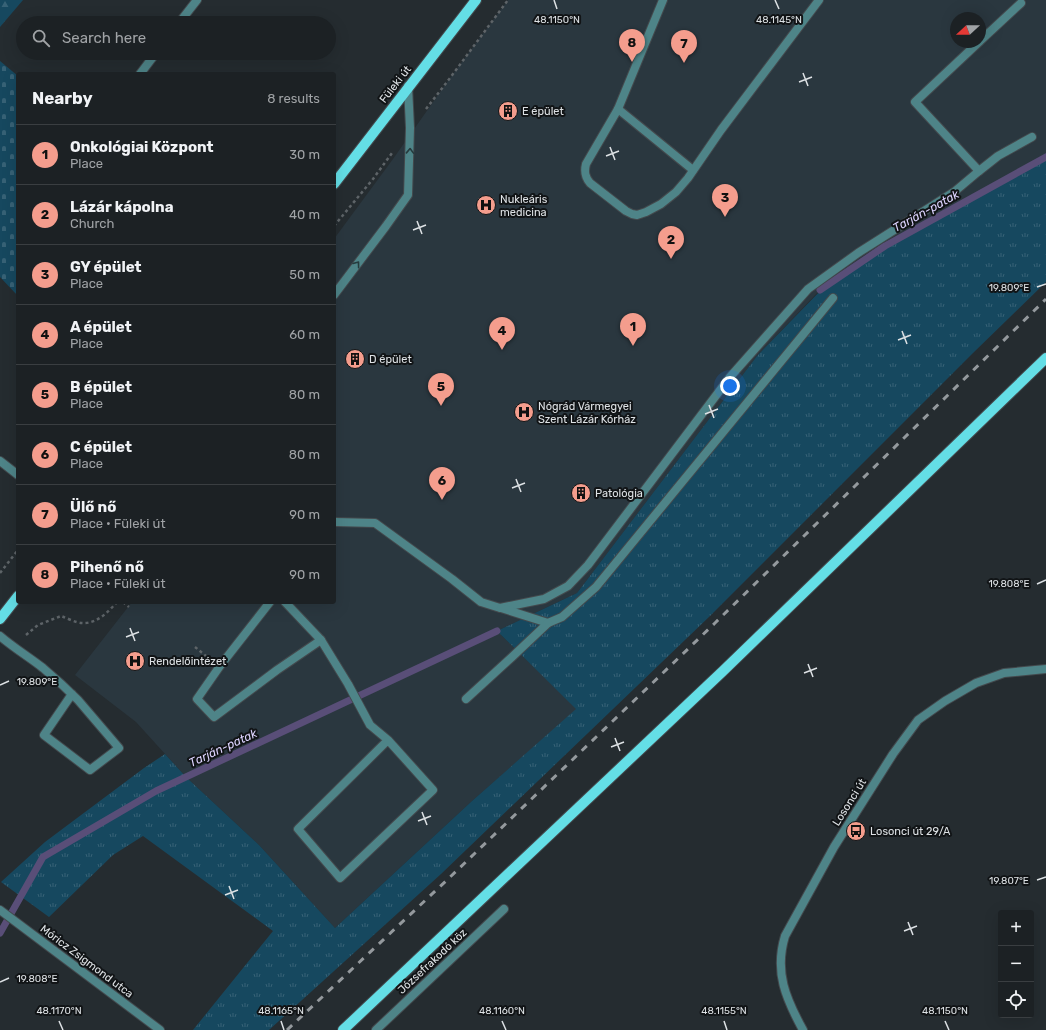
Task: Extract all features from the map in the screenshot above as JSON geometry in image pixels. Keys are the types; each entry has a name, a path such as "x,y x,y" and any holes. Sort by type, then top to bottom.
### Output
{"main road":[{"name":"Füleki út","path":"336,181 408,86 476,0"},
{"path":"343,1030 723,671 1046,358"},
{"path":"0,619 16,599"}],"street":[{"path":"184,16 197,0"},
{"path":"663,0 618,109 586,164 585,169 587,179 596,188 632,214 641,214 654,208 670,197 688,178 721,130 819,0"},
{"path":"986,35 1021,3"},
{"path":"972,48 915,102 979,171"},
{"path":"142,72 151,60"},
{"path":"336,292 408,195 410,128 408,86"},
{"path":"618,109 694,170"},
{"path":"500,608 544,599 568,586 588,564 730,377 808,289 858,253 954,192 998,156 1032,138"},
{"path":"466,698 548,623 562,617 596,587 833,298"},
{"path":"0,461 16,473"},
{"path":"336,522 375,523 481,602 548,623"},
{"path":"268,604 197,698 214,717 321,640"},
{"path":"287,604 321,640 348,684 370,725 388,740 433,790 340,878 298,829 388,740"},
{"path":"0,636 42,668 72,694 119,748 90,770 44,735 72,694"},
{"name":"Losonci út","path":"804,1030 788,1000 782,978 780,959 784,936 834,847 893,754 918,720 945,701 976,683 1004,673 1046,669"},
{"name":"Józsefrakodó köz","path":"376,1030 504,909"},
{"name":"Móricz Zsigmond utca","path":"0,910 160,1030"}],"path":[{"path":"0,573 16,553"},
{"path":"14,648 22,638 38,625 61,616 82,623 96,621 115,604"},
{"path":"125,604 129,607"}],"shaded area":[{"name":"Nógrád Vármegyei Szent Lázár Kórház","path":"508,0 1046,0 1046,157 885,246 820,290 757,356 577,593 497,631 577,709 472,801 335,928 259,845 186,777 136,722 75,675 130,604 336,604 336,236"}],"green space":[{"path":"0,0 23,0 0,27"},
{"path":"0,61 16,74 16,294 0,277"},
{"path":"1046,157 1046,282 710,616 441,874 269,1030 193,1030 273,931 143,836 113,855 49,917 1,882 45,842 165,754 186,777 259,845 335,928 472,801 576,709 497,631 577,593 757,356 823,288 885,246"}],"waterway":[{"name":"Tarján-patak","path":"820,290 885,246 1046,157"},
{"name":"Tarján-patak","path":"0,933 43,857 156,791 497,631"}],"railway":[{"path":"287,1030 447,880 715,623 1046,299"}],"place":[{"name":"Pihenő nő","path":"632,62"},
{"name":"Ülő nő","path":"684,63"},
{"name":"E épület","path":"508,111"},
{"name":"Nukleáris medicina","path":"486,205"},
{"name":"GY épület","path":"725,217"},
{"name":"Lázár kápolna","path":"671,259"},
{"name":"Onkológiai Központ","path":"633,346"},
{"name":"A épület","path":"502,350"},
{"name":"D épület","path":"355,359"},
{"name":"B épület","path":"441,406"},
{"name":"Nógrád Vármegyei Szent Lázár Kórház","path":"524,412"},
{"name":"Patológia","path":"581,493"},
{"name":"C épület","path":"442,500"},
{"name":"Rendelőintézet","path":"135,661"},
{"name":"Losonci út 29/A","path":"856,831"}]}
